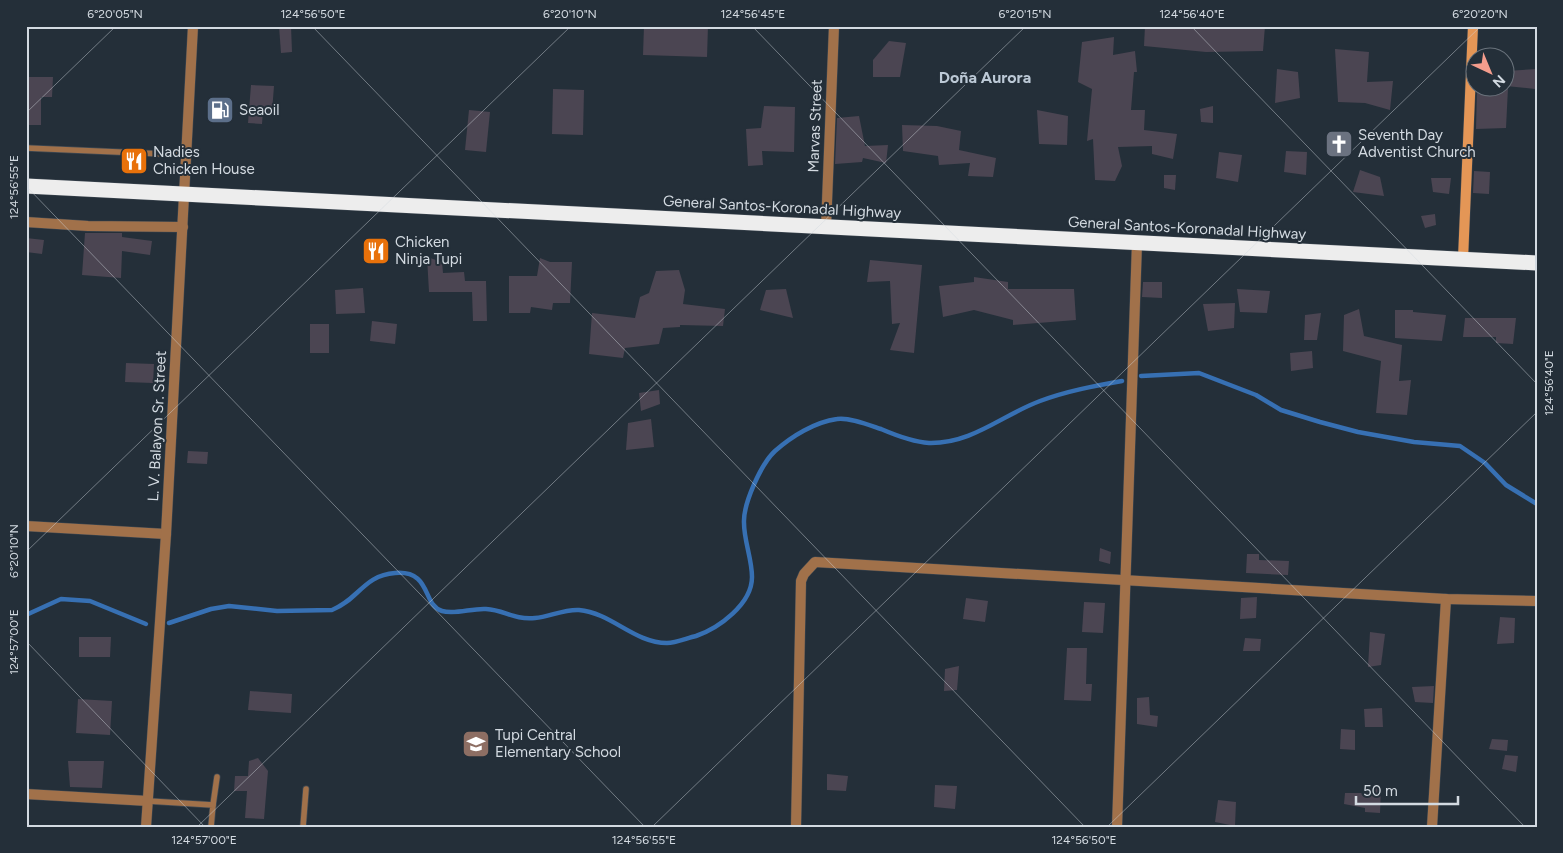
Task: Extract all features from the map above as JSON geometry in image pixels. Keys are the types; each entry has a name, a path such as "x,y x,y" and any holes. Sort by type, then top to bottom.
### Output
{"highway":[{"name":"General Santos-Koronadal Highway","path":"26,186 1537,263"}],"street":[{"name":"L. V. Balayon Sr. Street","path":"146,827 166,534 193,26"},
{"name":"Marvas Street","path":"826,227 834,26"},
{"path":"1463,259 1473,26"},
{"path":"26,222 88,226 183,227"},
{"path":"1117,827 1137,243"},
{"path":"26,526 166,534"},
{"path":"796,827 800,581 815,562 1446,599 1537,602"},
{"path":"1432,827 1446,599"},
{"path":"26,794 148,801"}],"lane":[{"path":"26,148 187,155"},
{"path":"211,827 217,777"},
{"path":"303,827 306,789"},
{"path":"148,801 213,805"}],"building":[{"path":"279,26 291,26 292,52 281,53"},
{"path":"644,26 708,26 707,57 643,55"},
{"path":"1145,26 1265,26 1263,51 1206,52 1144,46"},
{"path":"1114,37 1113,55 1135,51 1137,72 1134,72 1131,110 1145,110 1144,130 1177,134 1173,159 1152,154 1152,146 1118,147 1122,166 1115,181 1095,180 1093,139 1087,141 1092,89 1078,82 1082,42"},
{"path":"889,41 906,43 900,77 873,77 873,60"},
{"path":"1335,49 1369,52 1367,82 1393,81 1390,110 1365,103 1338,102"},
{"path":"1277,69 1298,72 1300,98 1275,103"},
{"path":"1537,69 1535,89 1516,87 1516,70"},
{"path":"26,77 53,77 52,97 41,97 41,125 26,125"},
{"path":"251,85 274,86 272,112 263,111 262,124 248,123"},
{"path":"553,89 584,90 583,135 552,134"},
{"path":"1477,98 1508,98 1506,128 1476,129"},
{"path":"764,106 795,107 794,152 762,151 763,165 748,166 746,129 761,128"},
{"path":"1213,106 1213,123 1201,122 1200,109"},
{"path":"469,110 490,112 486,152 465,150"},
{"path":"1037,110 1068,116 1067,145 1039,144"},
{"path":"859,116 865,146 888,145 886,163 863,158 862,162 835,164 837,118"},
{"path":"902,125 937,126 961,131 959,150 996,158 993,177 968,176 970,163 939,165 938,156 903,151"},
{"path":"1286,151 1307,152 1306,175 1284,172"},
{"path":"1219,152 1242,155 1238,182 1216,178"},
{"path":"1360,170 1380,177 1384,196 1353,192"},
{"path":"1474,171 1490,172 1489,194 1473,193"},
{"path":"1164,175 1176,175 1175,190 1164,188"},
{"path":"1431,178 1451,178 1449,194 1433,192"},
{"path":"1435,214 1436,225 1425,228 1421,216"},
{"path":"85,233 122,233 122,237 152,241 150,255 122,251 121,278 82,275"},
{"path":"26,238 44,240 42,254 26,252"},
{"path":"427,257 442,262 443,273 464,272 465,281 486,281 487,321 473,321 472,292 429,292"},
{"path":"540,258 550,262 572,262 570,303 553,303 552,310 531,307 530,313 509,313 509,276 537,276"},
{"path":"870,260 922,265 914,353 890,350 900,323 892,324 890,281 867,282"},
{"path":"679,270 685,290 683,304 725,309 723,326 680,325 680,327 663,328 659,344 625,348 623,358 589,354 592,313 635,318 640,297 649,293 656,271"},
{"path":"974,277 1008,282 1008,289 1074,289 1076,320 1013,325 1013,320 974,310 943,317 939,286 974,282"},
{"path":"1143,282 1162,282 1162,298 1142,297"},
{"path":"363,288 365,313 336,314 335,290"},
{"path":"786,289 793,318 760,310 766,290"},
{"path":"1237,289 1270,291 1267,313 1240,312"},
{"path":"1235,303 1234,328 1208,331 1203,304"},
{"path":"1359,309 1364,336 1402,345 1399,381 1411,380 1407,415 1376,413 1381,361 1343,351 1344,315"},
{"path":"1395,310 1413,310 1413,312 1446,315 1442,341 1395,338"},
{"path":"1321,313 1317,340 1304,340 1305,315"},
{"path":"1465,318 1516,318 1513,344 1496,343 1496,337 1463,337"},
{"path":"372,321 397,324 395,344 370,341"},
{"path":"310,324 329,324 329,353 310,353"},
{"path":"1312,351 1313,368 1291,371 1290,353"},
{"path":"126,363 154,364 153,383 125,382"},
{"path":"659,390 660,404 641,411 639,393"},
{"path":"651,419 654,447 626,450 628,423"},
{"path":"188,451 208,452 207,464 187,463"},
{"path":"1100,548 1111,552 1110,564 1099,561"},
{"path":"1247,554 1259,554 1259,560 1289,561 1288,575 1246,573"},
{"path":"1257,597 1256,618 1240,619 1241,598"},
{"path":"966,598 988,601 985,622 963,619"},
{"path":"1084,602 1105,603 1103,633 1082,632"},
{"path":"1500,617 1515,618 1514,643 1497,644"},
{"path":"1370,632 1385,634 1381,665 1368,667"},
{"path":"79,637 111,637 110,657 79,657"},
{"path":"1245,638 1261,639 1260,651 1243,651"},
{"path":"1067,648 1087,648 1086,684 1092,684 1091,701 1064,700"},
{"path":"959,666 957,690 944,691 945,669"},
{"path":"1434,686 1433,703 1415,702 1412,687"},
{"path":"250,691 292,694 291,713 248,710"},
{"path":"1149,697 1150,715 1158,716 1157,727 1137,724 1137,698"},
{"path":"78,699 112,701 110,735 76,733"},
{"path":"1382,708 1383,727 1365,727 1364,709"},
{"path":"1341,729 1355,730 1355,750 1340,749"},
{"path":"1492,739 1508,740 1507,751 1489,749"},
{"path":"1505,755 1518,756 1516,772 1502,769"},
{"path":"258,758 268,771 264,819 245,818 247,791 234,791 235,776 248,776 249,761"},
{"path":"68,761 104,761 102,788 70,787"},
{"path":"827,774 848,776 846,791 827,790"},
{"path":"935,785 957,786 955,809 934,807"},
{"path":"1366,787 1381,788 1380,813 1365,812 1365,808 1344,804 1345,793 1366,793"},
{"path":"1218,800 1236,802 1235,826 1215,822"}],"waterway":[{"path":"1141,376 1199,373 1256,395 1281,410 1320,422 1358,432 1414,442 1460,446 1485,463 1506,485 1537,504"},
{"path":"169,623 211,609 229,606 277,611 332,610 341,606 376,578 395,573 415,577 421,582 431,602 442,611 486,609 527,618 579,610 602,616 633,633 655,642 667,643 678,641 696,636 724,621 733,614 746,596 751,587 752,577 744,530 746,506 764,465 775,451 796,435 820,423 847,419 904,438 929,443 945,442 973,434 1050,397 1122,381"},
{"path":"26,615 61,599 90,601 146,624"}],"place":[{"name":"Seaoil","path":"220,110"},
{"name":"Seventh Day Adventist Church","path":"1339,144"},
{"name":"Nadies Chicken House","path":"134,161"},
{"name":"Chicken Ninja Tupi","path":"376,251"},
{"name":"Tupi Central Elementary School","path":"476,744"}],"district":[{"name":"Doña Aurora","path":"985,77"}]}
